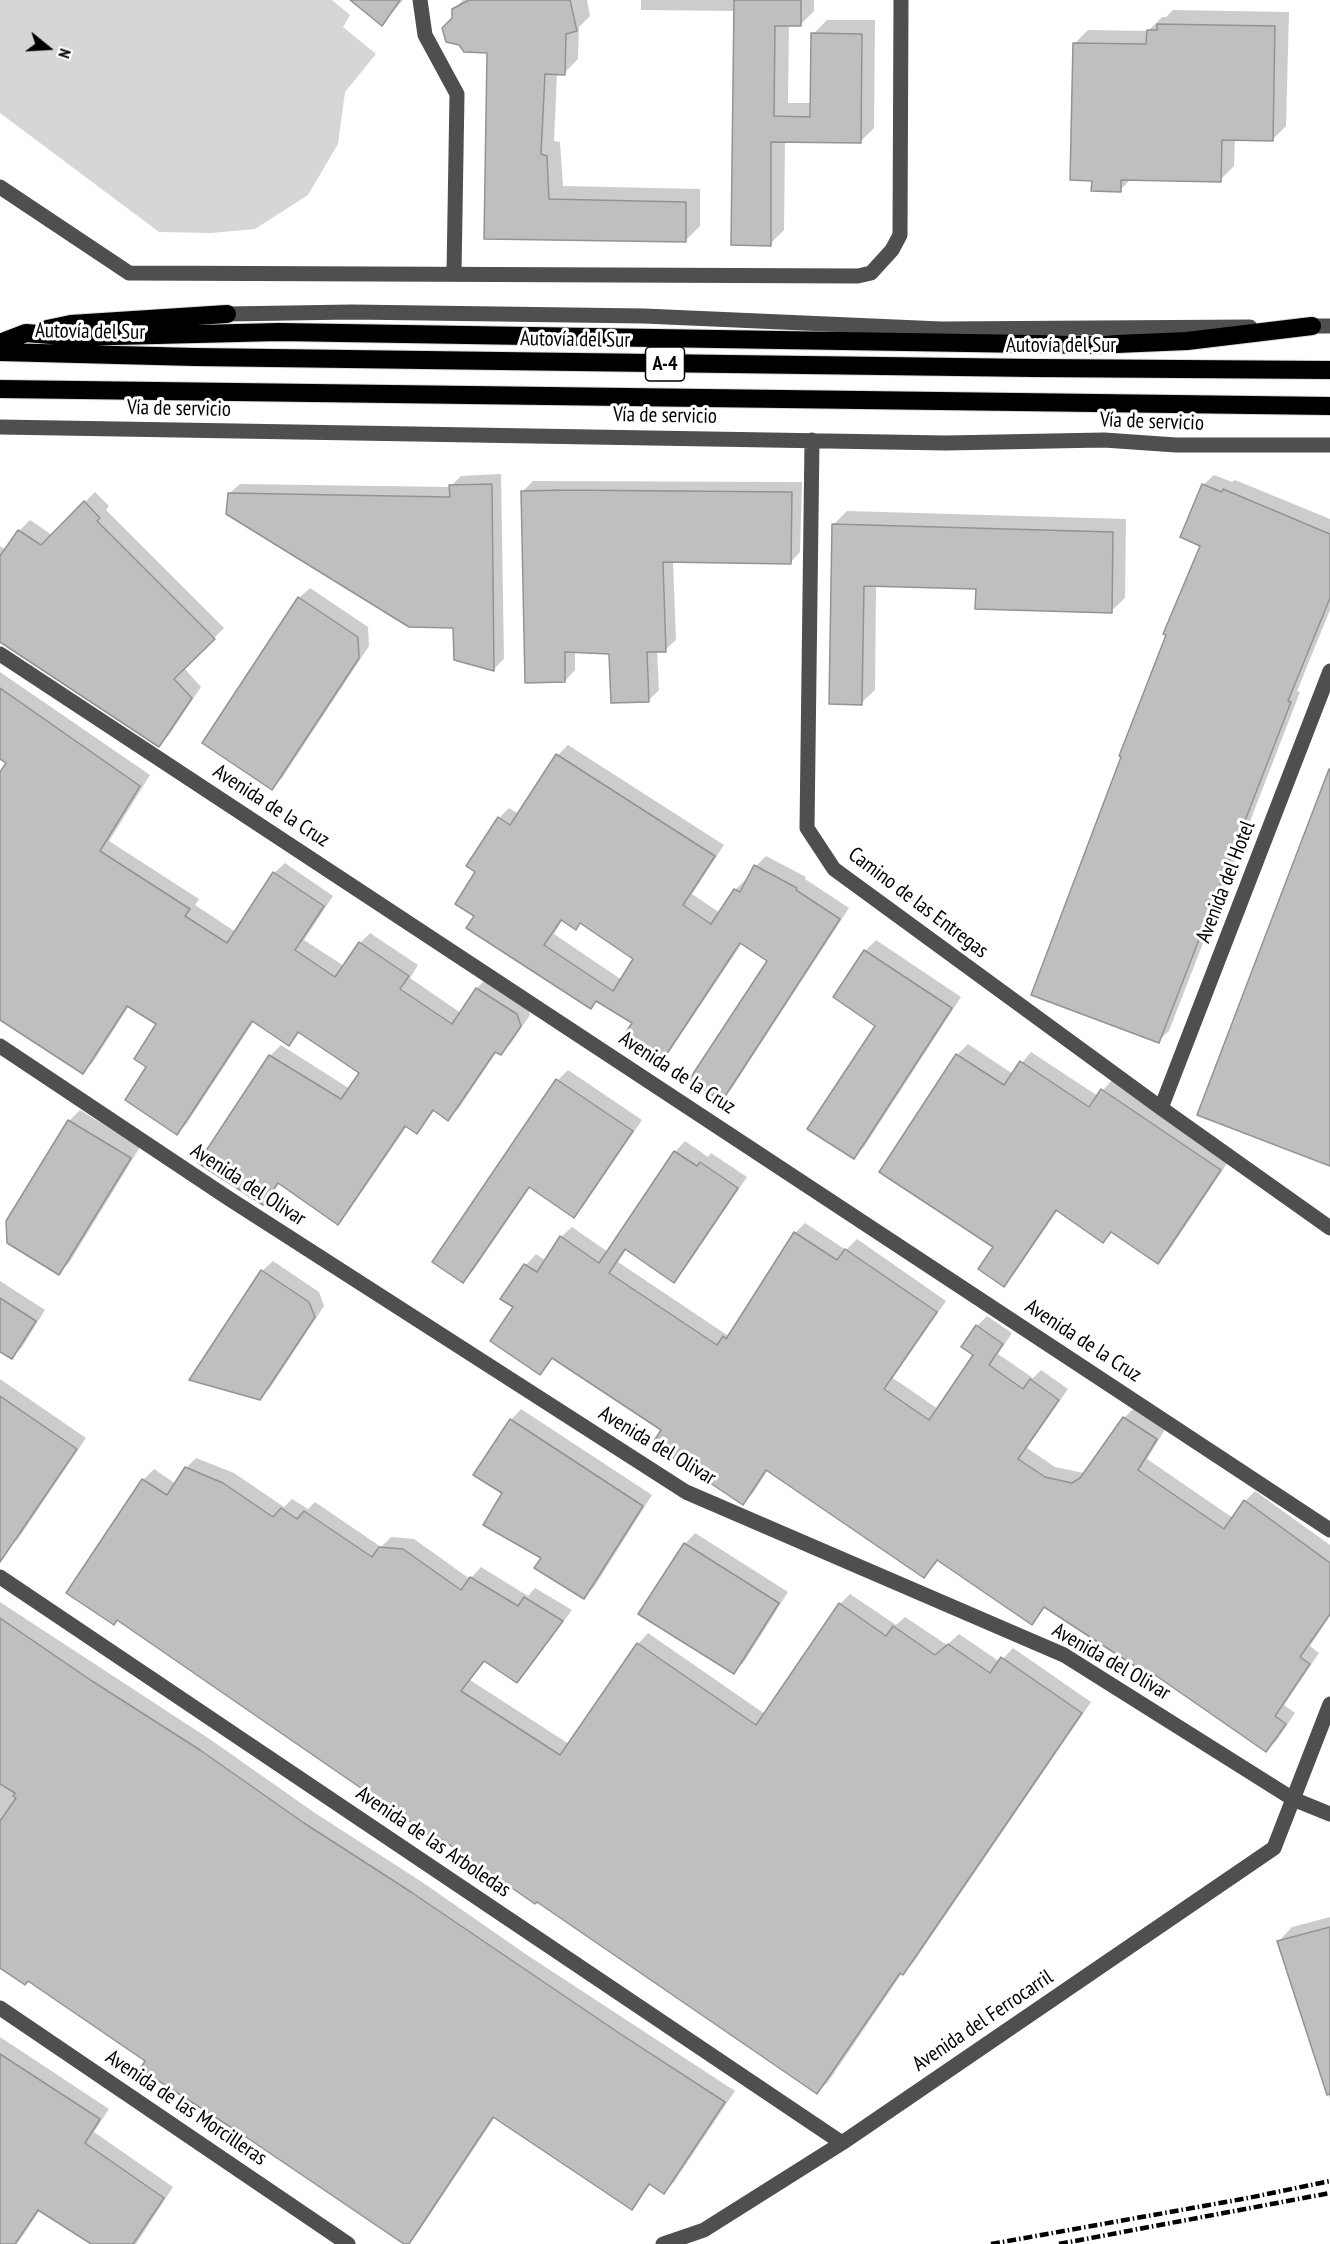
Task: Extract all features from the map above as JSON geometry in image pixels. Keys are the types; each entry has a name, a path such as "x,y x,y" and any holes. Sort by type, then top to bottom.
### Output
{"highway":[{"path":"0,344 26,333 71,324 227,314"},
{"path":"26,333 74,337 279,332 1093,345 1187,341 1312,326"},
{"name":"Autovía del Sur","path":"0,352 339,359 1330,370"},
{"name":"A-4","path":"0,389 1330,406"}],"street":[{"path":"420,0 424,35 457,94 454,273"},
{"path":"0,187 129,273 858,276 871,273 892,250 900,235 902,0"},
{"path":"227,314 352,312 645,316 941,329 1330,326"},
{"name":"Vía de servicio","path":"0,427 946,443 1104,440 1176,444 1330,445"},
{"name":"Camino de las Entregas","path":"812,440 807,828 834,869 1161,1108 1330,1228"},
{"name":"Avenida de la Cruz","path":"0,654 1330,1530"},
{"name":"Avenida del Hotel","path":"1161,1108 1330,671"},
{"name":"Avenida del Olivar","path":"0,1046 228,1198 686,1492 1064,1655 1293,1799 1330,1814"},
{"name":"Avenida de las Arboledas","path":"0,1577 842,2143"},
{"name":"Avenida del Ferrocarril","path":"663,2244 704,2230 842,2143 1274,1848 1330,1704"},
{"name":"Avenida de las Morcilleras","path":"0,2007 348,2244"}],"shaded area":[{"path":"0,0 332,0 350,15 343,27 376,54 345,92 338,144 308,195 255,229 211,233 159,232 0,113"}],"building":[{"path":"350,0 400,0 382,26"},
{"path":"469,0 570,0 577,31 566,34 565,75 545,74 541,154 547,156 549,199 686,202 686,242 484,239 487,53 464,52 459,45 446,42 442,28 452,18 452,9"},
{"path":"734,0 801,0 801,26 775,26 774,116 810,117 811,33 862,34 861,143 771,142 771,246 731,245"},
{"path":"1157,24 1275,26 1273,141 1222,140 1221,182 1121,180 1121,192 1091,191 1092,181 1070,180 1073,43 1146,44 1147,30 1157,30"},
{"path":"492,484 494,671 454,660 453,628 409,627 226,514 228,493 450,497 449,485"},
{"path":"1202,484 1222,492 1223,489 1330,534 1330,598 1288,701 1291,702 1159,1043 1031,995 1166,635 1163,634 1200,546 1180,537"},
{"path":"521,491 792,492 791,564 663,562 666,652 647,652 649,702 611,703 609,654 565,652 565,682 525,683"},
{"path":"84,501 100,518 97,521 215,639 174,679 192,698 159,747 0,642 0,556 18,530 41,545"},
{"path":"832,524 1113,532 1112,613 975,609 976,589 864,586 862,705 829,704"},
{"path":"298,597 358,637 359,658 272,790 202,743"},
{"path":"0,688 140,786 100,851 190,909 185,916 227,943 273,872 324,906 295,950 335,977 359,942 409,976 400,989 452,1024 476,988 517,1014 521,1026 501,1055 495,1052 448,1121 433,1110 417,1134 405,1126 338,1225 278,1183 263,1205 198,1163 269,1055 341,1099 359,1073 298,1032 289,1046 252,1021 177,1135 125,1100 146,1067 134,1059 156,1024 127,1006 83,1074 0,1020 0,772 6,763 0,759"},
{"path":"556,754 715,856 683,905 711,924 734,889 740,892 754,865 797,888 796,890 840,919 722,1101 689,1080 767,961 740,943 660,1064 622,1038 632,1023 596,1001 591,1009 466,928 474,916 455,904 475,872 466,866 498,817 510,825","holes":["561,920 576,930 580,923 633,959 613,991 544,945"]},
{"path":"1330,769 1330,1166 1197,1115"},
{"path":"864,950 952,1008 854,1159 807,1129 875,1026 833,997"},
{"path":"956,1054 1004,1085 1020,1061 1089,1107 1101,1089 1221,1170 1158,1264 1111,1232 1103,1243 1056,1210 1004,1287 978,1269 993,1247 879,1172"},
{"path":"556,1079 633,1131 574,1218 529,1187 463,1283 432,1262"},
{"path":"68,1120 131,1158 59,1275 7,1243 6,1221"},
{"path":"674,1151 697,1166 700,1162 738,1188 674,1283 625,1249 609,1273 717,1345 723,1336 726,1339 794,1232 837,1260 845,1249 937,1312 884,1389 929,1420 973,1355 961,1347 976,1325 1003,1344 989,1365 1023,1389 1030,1379 1059,1400 1018,1459 1045,1477 1072,1483 1080,1478 1123,1417 1157,1439 1138,1470 1224,1529 1244,1500 1330,1563 1330,1614 1300,1657 1310,1664 1275,1716 1286,1724 1266,1752 1155,1675 1153,1678 1044,1607 1032,1625 937,1560 924,1578 766,1470 743,1505 652,1444 661,1430 552,1358 540,1375 490,1341 513,1307 500,1299 524,1264 537,1272 560,1236 599,1263"},
{"path":"261,1270 309,1302 315,1317 260,1400 189,1380"},
{"path":"0,1298 36,1321 12,1359 0,1352"},
{"path":"0,1396 77,1449 0,1562"},
{"path":"510,1419 643,1506 584,1599 534,1568 541,1558 483,1525 502,1493 473,1475"},
{"path":"185,1467 223,1483 273,1517 281,1508 297,1519 304,1511 372,1557 379,1547 403,1549 461,1590 470,1577 518,1606 524,1597 563,1621 517,1683 484,1661 461,1691 560,1755 637,1643 756,1725 839,1603 886,1636 893,1626 935,1655 948,1644 990,1673 1001,1657 1082,1713 903,1975 900,1973 817,2094 537,1902 535,1904 431,1832 429,1835 117,1620 114,1625 66,1593 142,1479 167,1495"},
{"path":"684,1543 779,1603 734,1674 638,1614"},
{"path":"0,1618 725,2102 664,2194 649,2184 632,2210 493,2117 409,2244 404,2244 246,2137 140,2069 145,2061 28,1981 25,1985 0,1968 0,1821 16,1798 13,1796 15,1793 0,1784"},
{"path":"1330,1927 1330,2094 1327,2095 1277,1941"},
{"path":"0,2054 100,2119 85,2143 164,2198 133,2244 91,2244 38,2210 15,2244 0,2244"}],"railway":[{"path":"991,2244 1330,2181"},
{"path":"1059,2244 1330,2193"}]}
